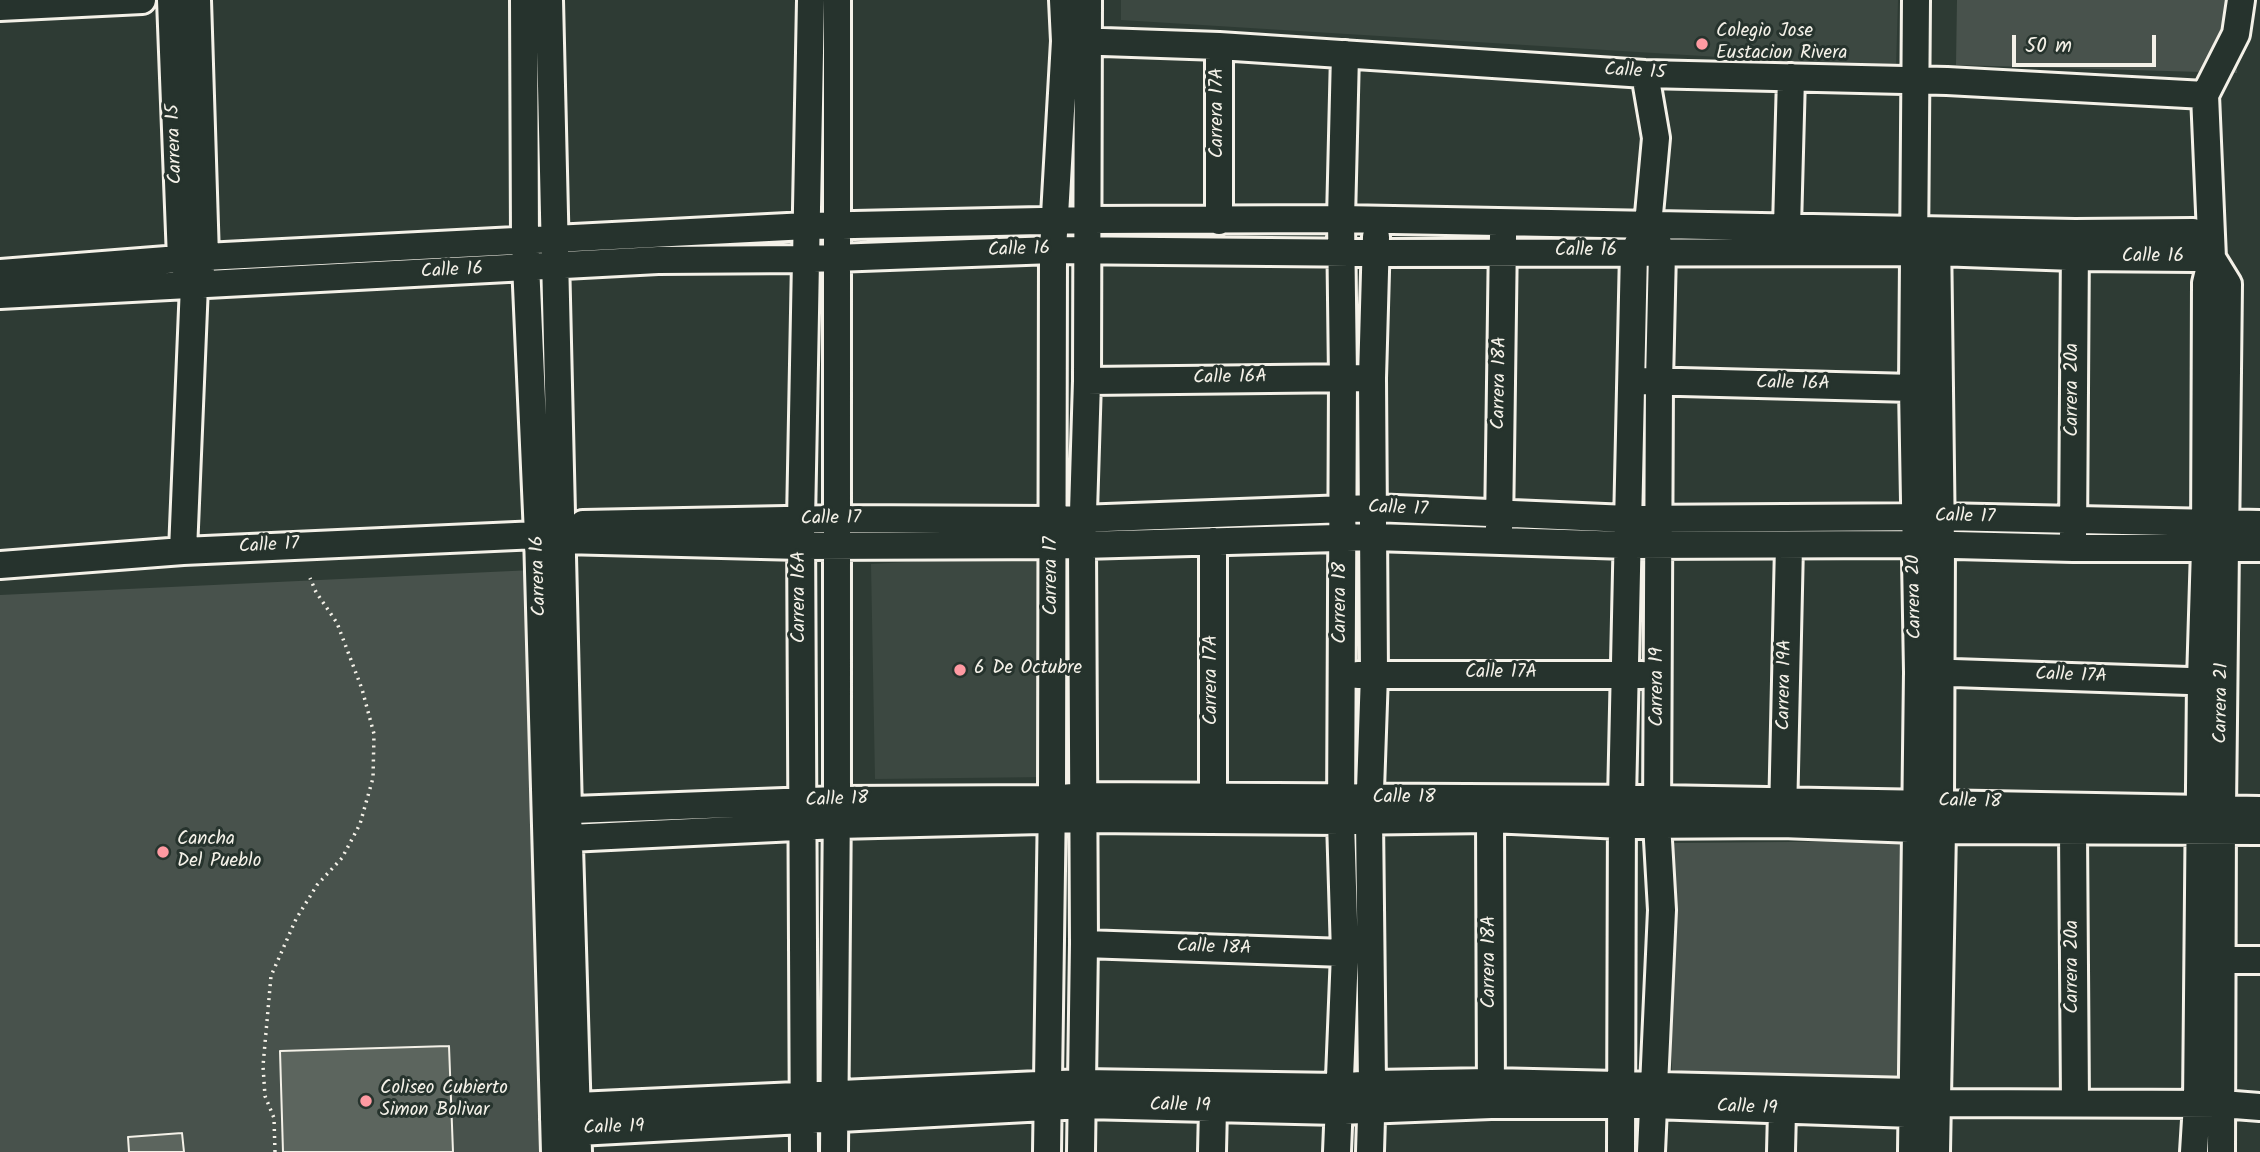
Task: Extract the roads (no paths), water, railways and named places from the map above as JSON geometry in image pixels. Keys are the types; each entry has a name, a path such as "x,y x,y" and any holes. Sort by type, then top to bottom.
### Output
{"street":[{"path":"0,7 142,0"},
{"name":"Carrera 15","path":"171,0 194,285 183,551"},
{"name":"Carrera 15","path":"193,258 197,0"},
{"name":"Carrera 16","path":"524,0 525,241 554,533"},
{"name":"Carrera 16","path":"549,0 555,252 554,533 558,824 566,1113 555,1152"},
{"name":"Carrera 16A","path":"804,1152 801,534 811,0"},
{"name":"Carrera 16A","path":"834,1152 837,813 837,0"},
{"name":"Carrera 17","path":"1063,0 1077,41 1088,220 1082,545 1081,1152"},
{"name":"Carrera 17","path":"1047,1152 1052,810 1054,221 1077,41 1088,0"},
{"name":"Carrera 20","path":"1916,0 1915,80 1925,241 1929,672 1924,811 1921,1103 1936,1152"},
{"name":"Carrera 21","path":"2221,1152 2209,1104 2214,536 2206,284 2211,249 2205,94 2236,34 2241,0"},
{"name":"Calle 15","path":"1077,41 1219,46 1645,74 1915,80 2205,94"},
{"name":"Carrera 17A","path":"1219,46 1219,221"},
{"name":"Carrera 18","path":"1337,1152 1345,953 1341,810 1341,219 1345,54"},
{"name":"Carrera 19","path":"1621,1152 1622,813 1634,251 1648,225 1656,138 1645,74"},
{"path":"1787,227 1791,78"},
{"name":"Calle 16","path":"0,295 527,268 555,252 807,226 1088,220 1341,219 1502,224 1787,227 1925,241"},
{"name":"Carrera 18","path":"1370,1152 1372,1096 1369,809 1374,674 1372,378 1376,221"},
{"name":"Carrera 18A","path":"1498,542 1502,224"},
{"name":"Carrera 19","path":"1648,225 1662,251 1658,811 1662,910 1651,1152"},
{"name":"Calle 16","path":"0,273 193,258 525,241 555,252 658,260 807,259 1054,250 1377,253 1662,251 1925,241 2075,245 2193,232 2211,249"},
{"name":"Carrera 20","path":"1925,241 1913,388 1928,517"},
{"name":"Carrera 20a","path":"2073,548 2075,245"},
{"name":"Calle 16A","path":"1087,381 1372,378"},
{"name":"Calle 16A","path":"1632,380 1913,388"},
{"name":"Calle 17","path":"0,565 183,551 554,533 801,534 837,546 1053,532 1084,517 1373,509 1499,515 1628,532"},
{"name":"Calle 17","path":"801,534 836,519 1053,532 1082,545 1342,537 1498,542 1628,532 1928,517 2074,521 2214,536 2260,548"},
{"name":"Calle 17","path":"1659,531 1789,545 1928,544 2073,548 2214,536 2260,524"},
{"name":"Carrera 17A","path":"1213,541 1213,808"},
{"name":"Carrera 19A","path":"1783,812 1789,545"},
{"name":"Calle 17A","path":"1929,672 2212,681"},
{"name":"Calle 17A","path":"1343,676 1659,675"},
{"name":"Calle 18","path":"558,824 837,813 1083,808 1622,813"},
{"name":"Calle 18","path":"1369,809 1490,819 1658,811 1924,811 2210,819 2260,831"},
{"name":"Calle 18","path":"1924,811 1942,830 2073,831 2210,819 2260,810"},
{"name":"Carrera 18A","path":"1490,819 1491,1094"},
{"name":"Carrera 21","path":"2194,1152 2209,1104 2222,960 2210,819"},
{"name":"Carrera 20","path":"1912,1152 1921,1103 1942,830"},
{"name":"Carrera 20a","path":"2073,831 2075,1103"},
{"name":"Calle 18A","path":"1083,944 1345,953"},
{"path":"2222,960 2260,960"},
{"name":"Calle 19","path":"2209,1104 2236,1090 2260,1090"},
{"name":"Calle 19","path":"804,1108 578,1142 566,1113 804,1108 1083,1094 1339,1099"},
{"name":"Calle 19","path":"1083,1094 1213,1108 1372,1096 1491,1094 1921,1103 2209,1104 2260,1107"},
{"name":"Calle 19","path":"1653,1096 1782,1111 1921,1103"},
{"path":"1212,1152 1213,1108"},
{"path":"1781,1152 1782,1111"}],"place":[{"name":"Colegio Jose Eustacion Rivera","path":"1702,44"},
{"name":"6 De Octubre","path":"960,670"},
{"name":"Cancha Del Pueblo","path":"163,852"},
{"name":"Coliseo Cubierto Simon Bolivar","path":"366,1101"}]}
